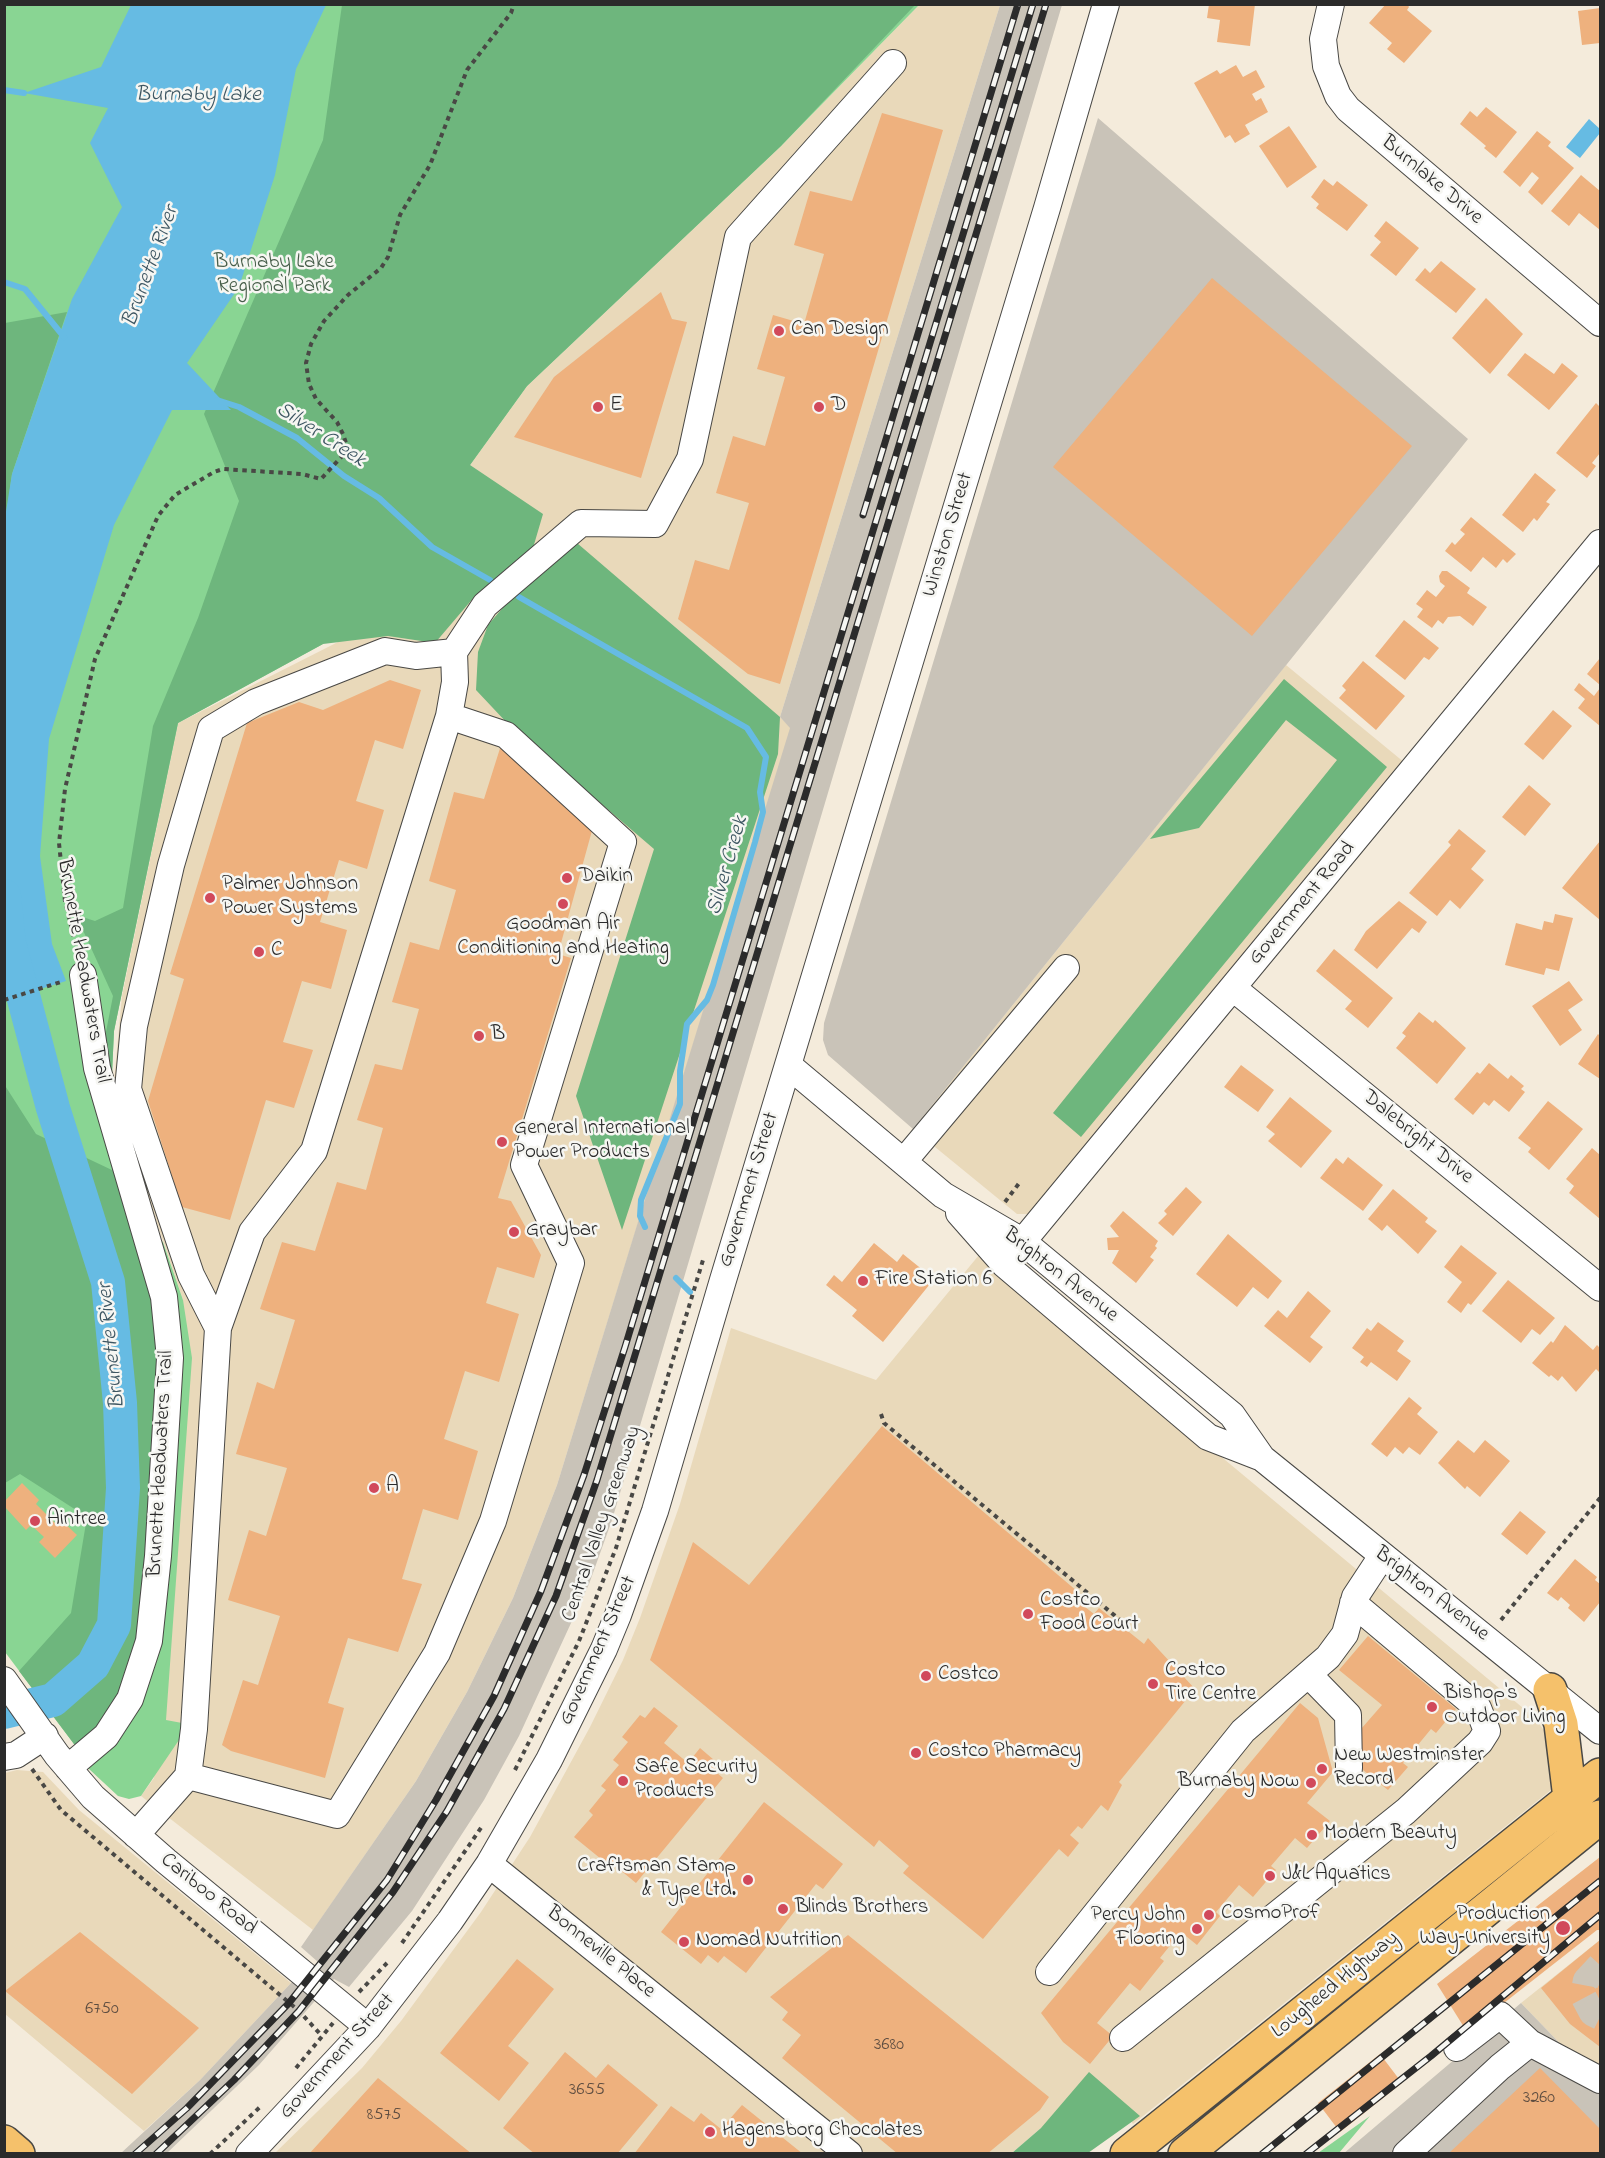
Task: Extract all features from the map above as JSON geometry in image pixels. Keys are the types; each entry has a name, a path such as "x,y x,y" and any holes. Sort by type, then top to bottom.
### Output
{"main road":[{"path":"1550,1690 1561,1724 1570,1798"},
{"name":"Lougheed Highway","path":"1127,2154 1600,1774"},
{"name":"Lougheed Highway","path":"1185,2154 1600,1817"},
{"path":"4,2142 18,2154"}],"street":[{"name":"Winston Street","path":"788,1065 1044,219 1106,4"},
{"name":"Burnlake Drive","path":"1331,4 1323,39 1326,66 1338,96 1348,109 1600,323"},
{"path":"136,1835 188,1776 194,1729 218,1328 252,1232 314,1151 449,716 455,682 454,652 485,605 581,523 655,524 690,459 738,237 893,63"},
{"name":"Government Road","path":"1004,1264 1600,543"},
{"path":"218,1328 190,1275 128,1089 134,1026 139,1003 171,865 211,729 256,702 385,651 416,656 454,652"},
{"path":"188,1776 337,1815 437,1653 446,1633 493,1521 571,1263 524,1165 623,842 506,735 449,716"},
{"path":"904,1161 1066,968"},
{"name":"Brunette Headwaters Trail","path":"4,1757 106,1736 129,1699 149,1641 158,1556 170,1358 164,1297 97,1068 74,978"},
{"name":"Dalebright Drive","path":"1233,988 1600,1287"},
{"name":"Brighton Avenue","path":"788,1065 943,1195 1004,1264 1208,1437 1262,1458"},
{"name":"Government Street","path":"258,2151 368,2027 418,1965 489,1864 520,1813 575,1710 604,1649 632,1581 788,1065"},
{"name":"Brighton Avenue","path":"943,1195 1022,1241 1232,1415 1262,1458 1600,1731"},
{"path":"1048,1972 1243,1731 1328,1657 1345,1634 1353,1603 1382,1556"},
{"path":"1123,2038 1406,1811 1488,1731 1478,1708 1353,1603"},
{"path":"1309,1675 1348,1715 1349,1768"},
{"name":"Cariboo Road","path":"4,1680 93,1797 368,2027"},
{"name":"Bonneville Place","path":"489,1864 849,2154"},
{"path":"1457,2048 1500,2015 1530,2043 1600,2080"},
{"path":"1406,2154 1500,2067 1530,2043"}],"path":[{"name":"Brunette Headwaters Trail","path":"74,978 59,843 65,789 95,659 158,516 175,495 223,470 303,474 321,478 339,461 347,446 337,422 316,399 309,384 306,363 311,344 324,321 348,295 381,268 388,257 400,215 430,165 467,70 511,13 514,4"},
{"path":"836,4 872,4"},
{"path":"4,1000 74,978"},
{"path":"1005,1202 1020,1182"},
{"name":"Central Valley Greenway","path":"513,1774 579,1641 616,1548 706,1251"},
{"path":"881,1414 884,1422 1038,1555 1132,1630"},
{"path":"1501,1620 1600,1498"},
{"path":"33,1771 61,1810 324,2034 288,2077"},
{"path":"398,1948 488,1818"},
{"path":"359,1991 392,1956"},
{"path":"210,2154 266,2100"}],"shaded area":[{"path":"919,5 1000,5 780,717 791,728 557,1485 513,1598 467,1692 416,1781 313,1930 141,1796 154,1778 183,1300 113,1092 122,996 178,723 415,603 470,465 527,386 781,146"},
{"path":"1000,5 1062,5 612,1520 589,1584 519,1736 484,1800 412,1911 349,1987 334,1979 259,2065 167,2153 120,2154 200,2080 291,1983 318,1962 301,1947 416,1781 467,1692 513,1598 557,1485 790,728 780,717"},
{"path":"1098,118 1468,439 913,1129 828,1055 823,1040 824,1023"},
{"path":"1286,665 1405,763 1033,1214 1017,1214 913,1129"},
{"path":"979,1255 1535,1718 1548,1736 1555,1782 1551,1790 1133,2124 1128,2116 1041,2128 1012,2153 274,2154 362,2068 401,2021 481,1912 530,1837 590,1727 623,1660 640,1618 680,1504 731,1328 876,1380"},
{"path":"17,1770 43,1772 79,1810 291,1983 200,2080 144,2131 5,2014 5,1773"},
{"path":"1600,1940 1600,2085 1521,2003"},
{"path":"1521,2003 1600,2085 1600,2153 1343,2154"}],"green space":[{"name":"Burnaby Lake Regional Park","path":"4,5 919,5 781,146 527,386 470,465 323,644 178,723 114,1031 111,1095 160,1240 163,1242 183,1300 192,1358 166,1720 182,1723 181,1737 141,1796 129,1799 118,1796 89,1769 74,1744 5,1652"},
{"path":"342,5 915,5 781,146 527,386 470,465 543,514 533,548 475,596 435,643 388,636 323,644 178,723 114,1031 111,1095 104,1042 113,996 76,915 95,921 123,908 153,726 198,618 239,501 204,414 323,140"},
{"path":"67,312 12,474 5,524 5,323"},
{"path":"577,543 780,717 778,754 622,1230 576,1096 654,849 508,724 476,690 478,652 488,625 512,597"},
{"path":"1284,679 1387,767 1081,1137 1053,1113 1337,760 1286,720 1199,828 1150,839"},
{"path":"4,1084 36,1134 114,1171 158,1313 159,1354 149,1524 137,1657 121,1701 80,1747 74,1744 19,1671 71,1613 87,1517 20,1474 5,1483"},
{"path":"1089,2072 1140,2116 1088,2153 1012,2153 1041,2128"},
{"path":"1370,2116 1339,2153 1318,2153"}],"water":[{"name":"Burnaby Lake","path":"131,5 326,5 296,69 275,175 239,287 187,363 231,410 172,410 114,525 49,739 40,856 52,944 66,981 5,1000 4,524 12,474 72,299 122,207 90,143 108,108 24,93 101,67"},
{"path":"1589,119 1600,129 1600,133 1580,158 1566,147"}],"building":[{"path":"1209,4 1255,4 1250,46 1217,42 1220,20 1207,18"},
{"path":"1386,4 1407,4 1409,7 1407,10 1432,31 1404,63 1387,49 1392,43 1369,23"},
{"path":"1600,8 1600,43 1582,45 1578,11"},
{"path":"1236,65 1243,77 1256,70 1265,87 1252,94 1256,101 1261,98 1268,112 1245,125 1250,134 1235,143 1230,135 1225,138 1194,83 1217,70 1220,74"},
{"path":"1486,107 1517,132 1496,158 1484,148 1486,146 1460,124 1470,111 1477,117"},
{"name":"D","path":"882,113 943,130 780,684 748,674 678,619 695,560 729,570 749,503 716,493 733,436 765,446 785,377 757,369 773,315 804,324 824,254 794,245 810,191 852,201"},
{"path":"1289,126 1317,167 1287,188 1259,146"},
{"path":"1537,131 1551,142 1548,146 1574,168 1542,205 1528,192 1539,178 1532,172 1520,187 1503,172"},
{"path":"1581,175 1600,191 1600,230 1579,213 1569,226 1551,211"},
{"path":"1324,179 1333,186 1337,181 1368,205 1347,231 1316,208 1319,204 1311,197"},
{"path":"1386,221 1419,248 1396,276 1370,255 1381,242 1374,236"},
{"path":"1441,261 1476,289 1456,313 1415,280 1425,268 1430,273"},
{"path":"1212,278 1412,446 1252,636 1053,467"},
{"name":"E","path":"661,292 672,319 687,322 641,478 514,437 554,377"},
{"path":"1486,298 1523,334 1490,374 1452,338"},
{"path":"1525,353 1554,374 1562,363 1578,376 1549,410 1507,375"},
{"path":"1596,403 1600,407 1600,453 1592,463 1596,466 1587,478 1556,453"},
{"path":"1535,473 1556,490 1546,502 1550,504 1537,521 1534,518 1523,532 1502,515"},
{"path":"1471,517 1516,554 1507,563 1503,559 1496,568 1483,557 1471,572 1445,551 1452,542 1455,545 1465,534 1460,530"},
{"path":"1442,571 1447,571 1470,588 1467,593 1487,607 1473,626 1460,616 1448,617 1443,624 1438,620 1432,628 1417,617 1423,609 1416,604 1427,590 1436,597 1445,586 1440,582 1439,576"},
{"path":"1404,620 1439,648 1429,660 1424,657 1405,680 1375,656"},
{"path":"1600,658 1600,685 1587,674"},
{"path":"1363,661 1405,696 1376,730 1339,698 1346,690 1342,686"},
{"name":"C","path":"390,680 421,690 403,749 375,740 356,801 384,810 367,869 339,860 320,922 347,930 331,989 302,981 283,1042 313,1050 294,1108 266,1100 230,1220 182,1207 148,1101 184,979 170,974 247,723 299,702 323,710"},
{"path":"1579,683 1594,696 1600,688 1600,726 1578,708 1585,699 1574,690"},
{"path":"1553,710 1572,726 1543,760 1524,744"},
{"path":"502,742 593,827 558,954 571,958 498,1198 511,1201 541,1255 534,1278 497,1267 486,1303 519,1314 499,1382 465,1371 444,1439 478,1451 458,1520 423,1509 402,1579 422,1584 398,1652 348,1638 328,1703 344,1708 325,1778 231,1751 222,1745 243,1680 258,1685 280,1616 228,1600 249,1530 266,1536 287,1468 236,1454 257,1382 274,1389 295,1320 260,1309 282,1242 315,1251 337,1182 366,1190 383,1128 357,1120 375,1064 402,1070 419,1009 392,1002 410,942 439,950 456,890 429,881 454,792 484,799"},
{"path":"1529,785 1551,804 1525,836 1502,817"},
{"path":"1459,829 1486,851 1471,869 1484,880 1460,909 1450,900 1437,916 1409,893 1451,845 1448,842"},
{"path":"1600,841 1600,920 1562,888"},
{"path":"1399,901 1427,922 1419,933 1412,928 1377,969 1354,950 1366,931"},
{"path":"1555,914 1573,918 1559,971 1546,968 1544,975 1505,965 1516,923 1542,930 1544,921 1553,923"},
{"path":"1334,949 1393,998 1368,1028 1345,1009 1352,1001 1316,971"},
{"path":"1569,981 1583,1000 1568,1010 1582,1030 1560,1046 1532,1006"},
{"path":"1419,1012 1433,1023 1435,1020 1466,1048 1437,1084 1396,1048 1406,1036 1402,1033"},
{"path":"1598,1034 1600,1036 1600,1079 1578,1064"},
{"path":"1489,1063 1508,1079 1511,1075 1524,1086 1521,1089 1525,1092 1509,1112 1494,1100 1489,1106 1484,1102 1473,1115 1454,1099 1477,1072 1480,1074"},
{"path":"1241,1065 1274,1090 1258,1112 1224,1087"},
{"path":"1290,1097 1332,1131 1301,1168 1268,1141 1275,1134 1266,1127"},
{"path":"1548,1101 1583,1129 1549,1170 1528,1152 1531,1148 1518,1138"},
{"path":"1592,1148 1600,1155 1600,1219 1569,1193 1574,1186 1566,1179"},
{"path":"1348,1157 1383,1185 1363,1211 1320,1178 1336,1158 1343,1164"},
{"path":"1186,1187 1202,1202 1173,1236 1158,1223 1167,1214 1164,1211"},
{"path":"1393,1189 1428,1218 1425,1222 1437,1231 1418,1254 1387,1225 1382,1231 1368,1219"},
{"path":"1123,1211 1158,1241 1155,1246 1157,1248 1150,1257 1154,1260 1136,1283 1112,1263 1119,1250 1108,1250 1107,1238 1119,1237 1110,1226"},
{"path":"1228,1234 1282,1281 1268,1299 1253,1287 1237,1307 1196,1274"},
{"path":"874,1243 897,1262 903,1254 934,1279 883,1342 852,1316 857,1310 826,1285 834,1275 842,1282"},
{"path":"1461,1245 1497,1273 1471,1305 1468,1303 1461,1313 1447,1302 1462,1282 1444,1267"},
{"path":"1508,1280 1555,1318 1540,1335 1532,1329 1521,1343 1482,1311"},
{"path":"1308,1291 1331,1311 1310,1337 1323,1347 1310,1363 1264,1326 1278,1310 1287,1318"},
{"path":"1378,1322 1404,1341 1397,1351 1411,1361 1397,1381 1371,1362 1367,1367 1360,1362 1364,1357 1352,1348 1367,1328 1371,1331"},
{"path":"1565,1325 1593,1350 1597,1345 1600,1348 1600,1373 1596,1369 1576,1392 1562,1376 1558,1381 1551,1375 1549,1377 1532,1363 1551,1341 1553,1343"},
{"path":"1409,1397 1422,1408 1417,1414 1438,1432 1420,1455 1409,1447 1403,1454 1395,1447 1387,1457 1371,1444"},
{"name":"Costco","path":"882,1426 1084,1597 1080,1603 1094,1614 1099,1608 1144,1644 1148,1638 1195,1689 1119,1782 1122,1785 1108,1811 1101,1805 1082,1829 1078,1826 1070,1835 1079,1843 1068,1857 1059,1849 983,1939 903,1873 909,1866 879,1840 874,1847 650,1660 693,1542 749,1585"},
{"path":"1458,1440 1474,1453 1485,1440 1510,1461 1480,1497 1467,1486 1465,1489 1438,1463"},
{"name":"Aintree","path":"22,1483 39,1500 36,1504 55,1523 60,1519 77,1535 55,1558 39,1542 44,1537 31,1525 26,1530 4,1506 4,1502"},
{"path":"1520,1511 1546,1532 1527,1555 1501,1534"},
{"path":"1575,1559 1597,1577 1595,1580 1600,1584 1600,1602 1584,1622 1568,1608 1570,1605 1561,1597 1558,1601 1547,1593"},
{"path":"1368,1636 1456,1709 1436,1733 1431,1729 1403,1763 1408,1767 1388,1790 1363,1770 1354,1737 1382,1705 1339,1670"},
{"path":"1300,1703 1318,1718 1333,1772 1307,1803 1330,1821 1307,1848 1295,1838 1271,1866 1276,1870 1253,1897 1239,1885 1216,1912 1220,1916 1197,1945 1181,1932 1160,1958 1164,1961 1140,1991 1130,1983 1097,2023 1113,2036 1090,2064 1063,2042 1041,2013"},
{"path":"654,1707 678,1726 664,1743 688,1763 700,1748 721,1766 716,1772 723,1778 636,1883 608,1860 606,1863 574,1837 593,1815 589,1811 606,1790 601,1786 619,1765 613,1760 628,1742 622,1737 640,1715 645,1718"},
{"path":"764,1802 843,1864 823,1889 816,1884 746,1973 724,1956 718,1963 708,1955 701,1964 661,1932"},
{"path":"1600,1857 1600,1930 1597,1930 1467,2032 1437,1984"},
{"path":"80,1932 199,2028 132,2094 5,1991"},
{"path":"848,1935 1049,2097 1040,2110 987,2154 898,2154 782,2058 801,2035 782,2020 788,2012 770,1997"},
{"path":"1600,1940 1600,2047 1570,2024 1541,1988"},
{"path":"517,1959 554,1989 508,2046 529,2063 499,2101 440,2053"},
{"path":"565,2052 596,2078 608,2064 658,2105 617,2154 535,2154 503,2128"},
{"path":"1380,2054 1402,2083 1340,2132 1318,2103"},
{"path":"1540,2068 1600,2129 1600,2154 1448,2154"},
{"path":"378,2078 472,2154 309,2154"},
{"path":"742,2105 803,2154 634,2154 671,2106 694,2122 701,2113 721,2129"}],"waterway":[{"path":"4,90 24,93"},
{"path":"4,282 25,289 64,337"},
{"name":"Silver Creek","path":"217,400 239,407 297,438 344,476 379,498 432,547 490,580"},
{"name":"Silver Creek","path":"519,597 747,728 766,757 760,792 763,812 713,985 707,1000 687,1024 680,1071 680,1104 641,1200 640,1216 645,1227"},
{"name":"Brunette River","path":"4,896 9,943 53,1108 108,1282 120,1403 123,1488 114,1625 93,1665 53,1700 4,1712"},
{"name":"Silver Creek","path":"676,1278 690,1292"}],"tunnel":[{"path":"1600,1965 1586,1980 1583,1996 1592,2013 1600,2017"}],"railway":[{"path":"863,515 1018,4"},
{"path":"135,2154 187,2108 289,2003 387,1880 436,1800 494,1696 541,1591 584,1475 625,1347 1033,4"},
{"path":"156,2154 234,2080 299,2011 393,1892 447,1811 504,1709 556,1596 597,1480 1046,4"},
{"path":"1262,2154 1600,1881"},
{"path":"1306,2154 1431,2056 1600,1915"}],"place":[{"name":"Can Design","path":"779,331"},
{"name":"E","path":"598,407"},
{"name":"D","path":"819,407"},
{"name":"Daikin","path":"567,878"},
{"name":"Palmer Johnson Power Systems","path":"210,898"},
{"name":"Goodman Air Conditioning and Heating","path":"563,904"},
{"name":"C","path":"259,952"},
{"name":"B","path":"479,1036"},
{"name":"General International Power Products","path":"502,1142"},
{"name":"Graybar","path":"514,1232"},
{"name":"Fire Station 6","path":"863,1281"},
{"name":"A","path":"374,1488"},
{"name":"Aintree","path":"35,1521"},
{"name":"Costco Food Court","path":"1028,1614"},
{"name":"Costco","path":"926,1676"},
{"name":"Costco Tire Centre","path":"1153,1684"},
{"name":"Bishop's Outdoor Living","path":"1432,1707"},
{"name":"Costco Pharmacy","path":"916,1753"},
{"name":"New Westminster Record","path":"1322,1769"},
{"name":"Safe Security Products","path":"623,1781"},
{"name":"Burnaby Now","path":"1311,1783"},
{"name":"Modern Beauty","path":"1312,1835"},
{"name":"J&L Aquatics","path":"1270,1876"},
{"name":"Craftsman Stamp & Type Ltd.","path":"748,1880"},
{"name":"Blinds Brothers","path":"783,1909"},
{"name":"CosmoProf","path":"1209,1915"},
{"name":"Production Way–University","path":"1563,1928"},
{"name":"Percy John Flooring","path":"1197,1929"},
{"name":"Nomad Nutrition","path":"684,1942"},
{"name":"Hagensborg Chocolates","path":"710,2132"}]}
